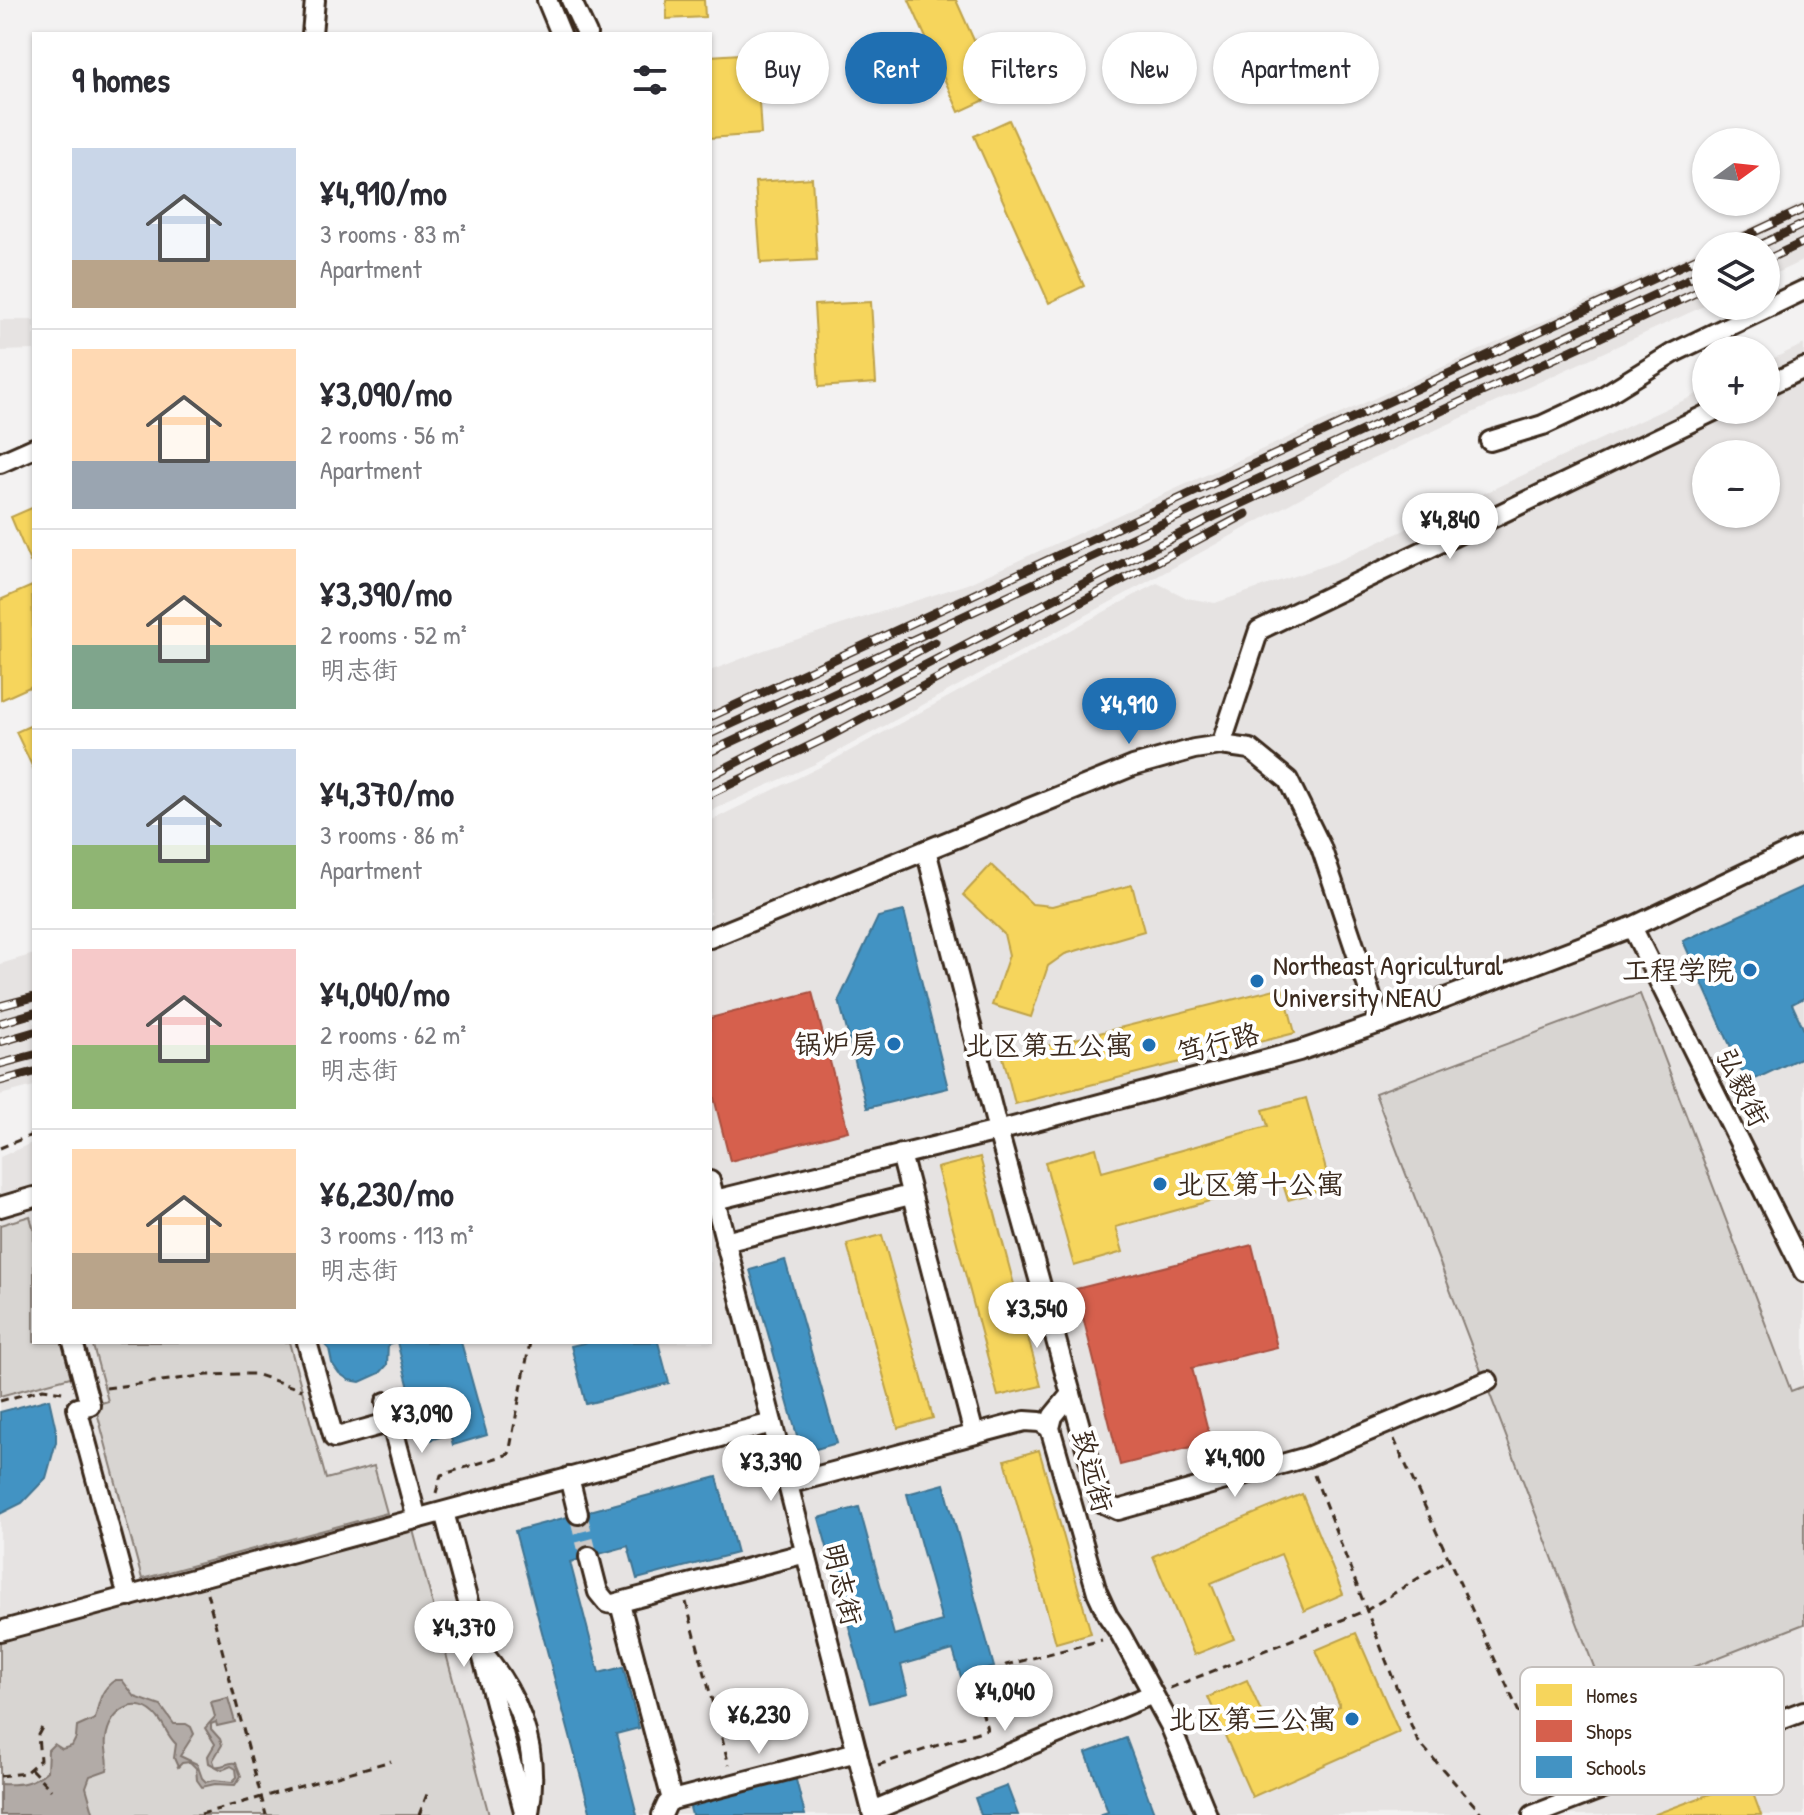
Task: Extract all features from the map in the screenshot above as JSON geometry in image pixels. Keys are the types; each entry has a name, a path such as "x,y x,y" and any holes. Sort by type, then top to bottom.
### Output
{"street":[{"path":"312,32 315,0"},
{"path":"547,0 560,32"},
{"path":"571,0 586,32"},
{"path":"1490,441 1543,425 1599,399 1675,352 1804,290"},
{"path":"1780,379 1804,368"},
{"path":"1221,745 1259,630 1692,422"},
{"path":"0,463 32,449"},
{"path":"712,937 1133,766 1221,745 1250,749 1288,780 1321,847 1380,1023"},
{"name":"笃行路","path":"715,1200 998,1131 1299,1051 1632,927 1804,845"},
{"name":"致远街","path":"926,850 998,1131 1071,1394 1053,1416 1050,1428 1097,1592 1170,1725 1207,1815"},
{"name":"弘毅街","path":"1632,927 1804,1272"},
{"path":"901,1154 974,1434"},
{"name":"明志街","path":"712,1189 873,1813"},
{"path":"725,1242 910,1195"},
{"path":"0,1207 32,1198"},
{"path":"74,1344 90,1405 77,1408 128,1597"},
{"path":"307,1344 311,1387 334,1438 391,1422"},
{"path":"1071,1394 1101,1502 1118,1510 1307,1457 1488,1381"},
{"path":"386,1402 391,1422 481,1650 527,1815"},
{"path":"788,1484 1025,1421 1040,1422 1050,1428"},
{"path":"0,1631 772,1423"},
{"path":"569,1477 578,1514"},
{"path":"589,1557 602,1599 607,1603 620,1604 806,1553"},
{"path":"620,1604 667,1808 734,1784 857,1752"},
{"path":"873,1813 1153,1694"},
{"path":"1784,1719 1804,1711"},
{"path":"1533,1815 1585,1795"}],"path":[{"path":"0,1148 32,1135"},
{"path":"430,1515 441,1475 509,1454 530,1344"},
{"path":"0,1401 43,1389 87,1395 107,1387 133,1383 231,1374 255,1374 311,1387"},
{"path":"1388,1425 1520,1714"},
{"path":"1307,1457 1417,1740 1483,1815"},
{"path":"1153,1694 1367,1610 1449,1559"},
{"path":"202,1578 266,1815"},
{"path":"682,1587 734,1784"},
{"path":"862,1771 987,1729 975,1686 1006,1665 1121,1635"},
{"path":"0,1776 25,1773 40,1760 38,1735 44,1724"},
{"path":"201,1814 391,1761"},
{"path":"31,1769 51,1790"},
{"path":"419,1815 429,1789"},
{"path":"1557,1795 1561,1804"}],"shaded area":[{"path":"1804,202 1804,260 1780,271 1780,232 1739,232 1780,216 1780,213"},
{"path":"1692,253 1692,311 1362,464 815,764 712,810 712,670 764,650 967,584"},
{"path":"0,320 32,320 32,350 0,351"},
{"name":"Northeast Agricultural University NEAU","path":"1804,344 1804,1815 0,1815 0,1157 32,1143 32,1344 712,1344 712,820 822,766 1157,583 1187,598 1215,603 1338,561 1692,397 1692,424 1780,424 1780,355"},
{"path":"32,955 32,1087 0,1095 0,964"},
{"path":"1640,994 1791,1391 1804,1386 1804,1624 1694,1667 1594,1667 1375,1093"},
{"path":"30,1216 32,1344 65,1344 74,1376 0,1396 0,1225"},
{"path":"93,1344 290,1344 326,1479 374,1466 387,1513 142,1579 95,1405 108,1401"},
{"path":"413,1530 489,1815 0,1815 0,1641"},
{"path":"115,1680 122,1680 135,1697 161,1706 174,1724 191,1727 194,1734 180,1756 197,1764 206,1782 232,1782 237,1777 236,1769 231,1766 222,1770 209,1763 208,1756 215,1744 205,1728 215,1717 211,1702 228,1698 235,1722 217,1726 216,1722 211,1724 222,1745 213,1760 215,1766 236,1763 241,1776 235,1785 202,1787 197,1780 196,1768 190,1762 178,1767 174,1758 176,1744 158,1718 142,1707 134,1706 118,1713 108,1729 107,1770 90,1776 86,1787 94,1815 0,1815 0,1784 25,1783 47,1771 48,1750 54,1744 62,1749 72,1746 77,1727 95,1719 103,1693"}],"building: Homes":[{"path":"666,0 704,0 705,17 667,19"},
{"path":"909,0 956,0 970,32 963,32 963,104 976,104 959,112 947,85 947,32 923,32"},
{"path":"736,54 736,104 759,104 761,134 712,138 712,56"},
{"path":"1009,120 1084,286 1049,303 974,136"},
{"path":"812,178 817,260 761,263 755,182"},
{"path":"871,302 876,383 819,387 814,305"},
{"path":"32,508 30,562 11,517"},
{"path":"32,586 32,686 1,700 0,600"},
{"path":"32,725 32,766 16,732"},
{"path":"991,865 1032,904 1052,906 1132,885 1144,931 1065,954 1048,966 1031,1017 992,1005 1009,955 1004,934 963,895"},
{"name":"北区第五公寓","path":"1283,987 1295,1033 1015,1104 1003,1057"},
{"name":"北区第十公寓","path":"1306,1098 1331,1188 1288,1200 1282,1181 1116,1227 1123,1252 1074,1266 1045,1162 1096,1148 1102,1172 1268,1126 1263,1110"},
{"path":"980,1157 1041,1386 998,1396 937,1168"},
{"path":"882,1235 933,1418 898,1428 847,1244"},
{"path":"1039,1450 1091,1633 1056,1643 1005,1460"},
{"path":"1302,1494 1343,1594 1304,1611 1281,1554 1211,1583 1234,1639 1194,1655 1153,1556"},
{"name":"北区第三公寓","path":"1356,1633 1399,1732 1252,1797 1208,1697 1247,1680 1272,1736 1340,1706 1316,1650"},
{"path":"1707,1795 1754,1795 1761,1815 1653,1815"}],"building: Shops":[{"path":"812,992 848,1131 730,1161 712,1090 712,1017"},
{"path":"1252,1245 1277,1347 1192,1368 1211,1442 1120,1465 1076,1289"}],"building: Schools":[{"name":"工程学院","path":"1804,886 1804,998 1792,1004 1804,1030 1804,1056 1747,1083 1683,941"},
{"name":"锅炉房","path":"904,911 948,1088 867,1108 839,1000 878,917"},
{"path":"785,1260 837,1443 802,1453 750,1270"},
{"path":"324,1344 388,1344 387,1365 380,1373 360,1382 349,1380 332,1363 329,1349"},
{"path":"398,1344 462,1344 487,1435 453,1445 450,1434 423,1442"},
{"path":"659,1344 669,1383 586,1404 571,1346"},
{"path":"49,1399 56,1442 46,1478 22,1503 0,1514 0,1412"},
{"path":"717,1477 737,1553 637,1579 628,1546 570,1562 599,1673 623,1667 639,1728 616,1734 637,1815 591,1815 515,1531"},
{"path":"944,1484 994,1667 961,1677 953,1650 901,1665 908,1693 870,1703 819,1518 859,1507 894,1635 942,1621 907,1494"},
{"path":"1126,1738 1155,1815 1099,1815 1108,1812 1086,1753"},
{"path":"795,1776 805,1815 692,1815 689,1804"},
{"path":"1007,1786 1018,1815 981,1815 975,1798"}],"tunnel":[{"path":"578,1514 589,1557"}],"railway":[{"path":"1754,232 1804,209"},
{"path":"1780,235 1804,224"},
{"path":"1780,253 1804,242"},
{"path":"712,716 1692,261"},
{"path":"712,733 1692,278"},
{"path":"712,775 1215,516 1692,295"},
{"path":"712,793 828,737 1246,514"},
{"path":"712,751 868,678 935,642"},
{"path":"0,1006 32,998"},
{"path":"0,1023 32,1014"},
{"path":"0,1042 32,1033"},
{"path":"0,1064 32,1056"},
{"path":"0,1081 32,1073"}],"place":[{"name":"工程学院","path":"1750,970"},
{"name":"Northeast Agricultural University NEAU","path":"1257,981"},
{"name":"锅炉房","path":"894,1044"},
{"name":"北区第五公寓","path":"1149,1045"},
{"name":"北区第十公寓","path":"1160,1184"},
{"name":"北区第三公寓","path":"1352,1719"}]}
